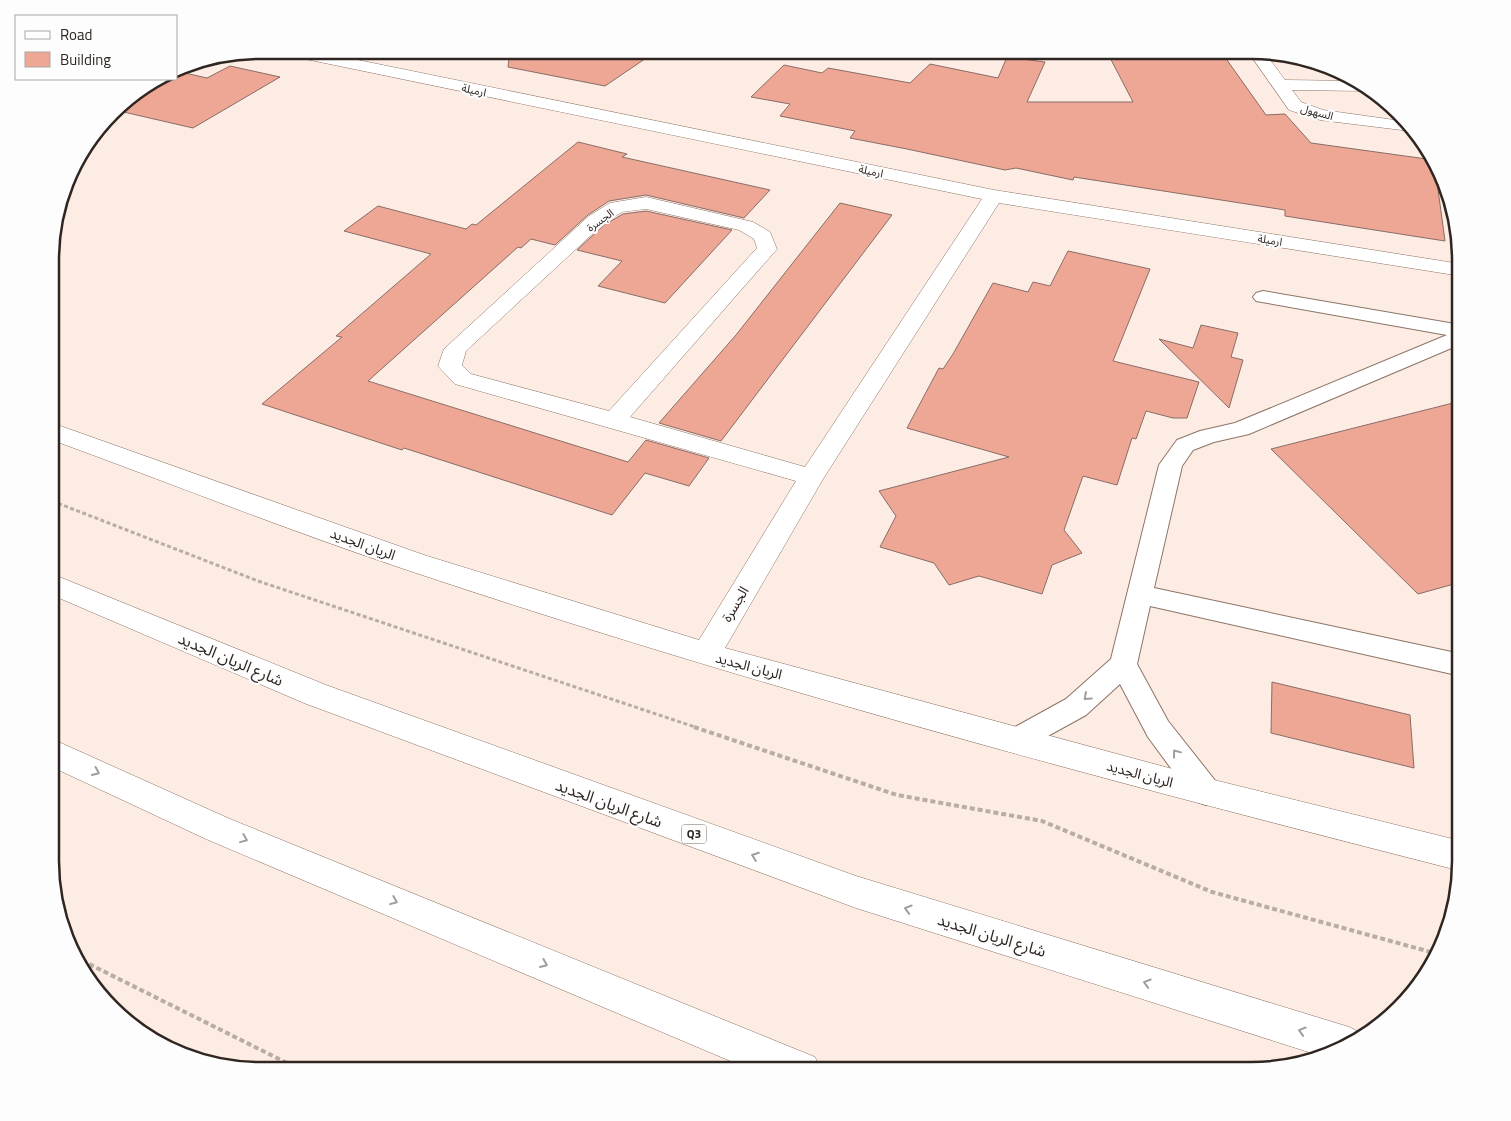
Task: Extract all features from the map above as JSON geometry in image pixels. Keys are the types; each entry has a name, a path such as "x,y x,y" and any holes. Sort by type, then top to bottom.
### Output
{"main road":[{"name":"ارميلة","path":"359,59 994,196 1452,269"},
{"name":"السهول","path":"1261,59 1296,106 1320,115 1401,126"},
{"path":"1280,85 1352,86"},
{"name":"الجسرة","path":"706,654 811,477 994,196"},
{"name":"الجسرة","path":"614,420 767,249 764,236 746,226 646,203 617,207 596,220 455,349 450,366 463,379 811,477"},
{"name":"الريان الجديد","path":"59,434 414,562 706,654 1206,792 1452,854"},
{"name":"شارع الريان الجديد","path":"59,587 315,694 856,892 1338,1043"},
{"path":"59,755 218,828 779,1062"}],"lane":[{"path":"1263,297 1452,329"},
{"path":"1016,740 1076,707 1123,664 1171,465 1185,445 1208,436 1241,429 1452,340"},
{"path":"1140,594 1452,664"},
{"path":"1123,664 1158,729 1206,792"}],"path":[{"path":"59,503 258,581 888,792 1042,822 1212,892 1431,952"},
{"path":"86,961 285,1062"}],"building":[{"path":"509,59 645,59 605,86 508,67"},
{"path":"1006,59 1022,59 1045,62 1027,102 1133,102 1111,59 1226,59 1266,115 1285,114 1311,143 1425,159 1437,183 1445,241 1285,216 1285,210 1074,177 1073,180 1016,168 1005,170 850,138 855,131 780,116 790,104 751,97 784,65 822,73 828,68 910,83 930,64 998,78"},
{"path":"230,66 280,77 193,128 124,112 137,100 159,86 169,80 178,80 178,76 185,73 207,78"},
{"path":"578,142 627,154 622,157 770,190 744,218 646,195 609,201 588,215 555,245 531,239 521,248 518,247 368,381 628,462 646,440 709,458 689,486 645,473 612,515 404,448 402,450 262,404 342,337 336,336 431,254 344,231 378,206 466,229 472,224 476,225"},
{"path":"840,203 892,215 721,441 659,423 736,335"},
{"path":"646,211 732,230 665,303 598,286 622,261 577,250 604,225 623,214"},
{"path":"1068,251 1150,269 1113,361 1199,382 1187,418 1173,418 1146,411 1136,439 1132,438 1117,485 1083,476 1064,530 1082,553 1052,565 1042,594 979,576 949,585 934,563 880,547 896,516 879,491 1009,457 907,428 939,368 943,369 953,354 993,283 1028,292 1033,282 1050,286"},
{"path":"1201,325 1238,333 1231,357 1243,360 1229,408 1159,339 1193,348"},
{"path":"1452,403 1452,585 1418,594 1271,449"},
{"path":"1272,682 1410,715 1414,768 1271,733"}]}
